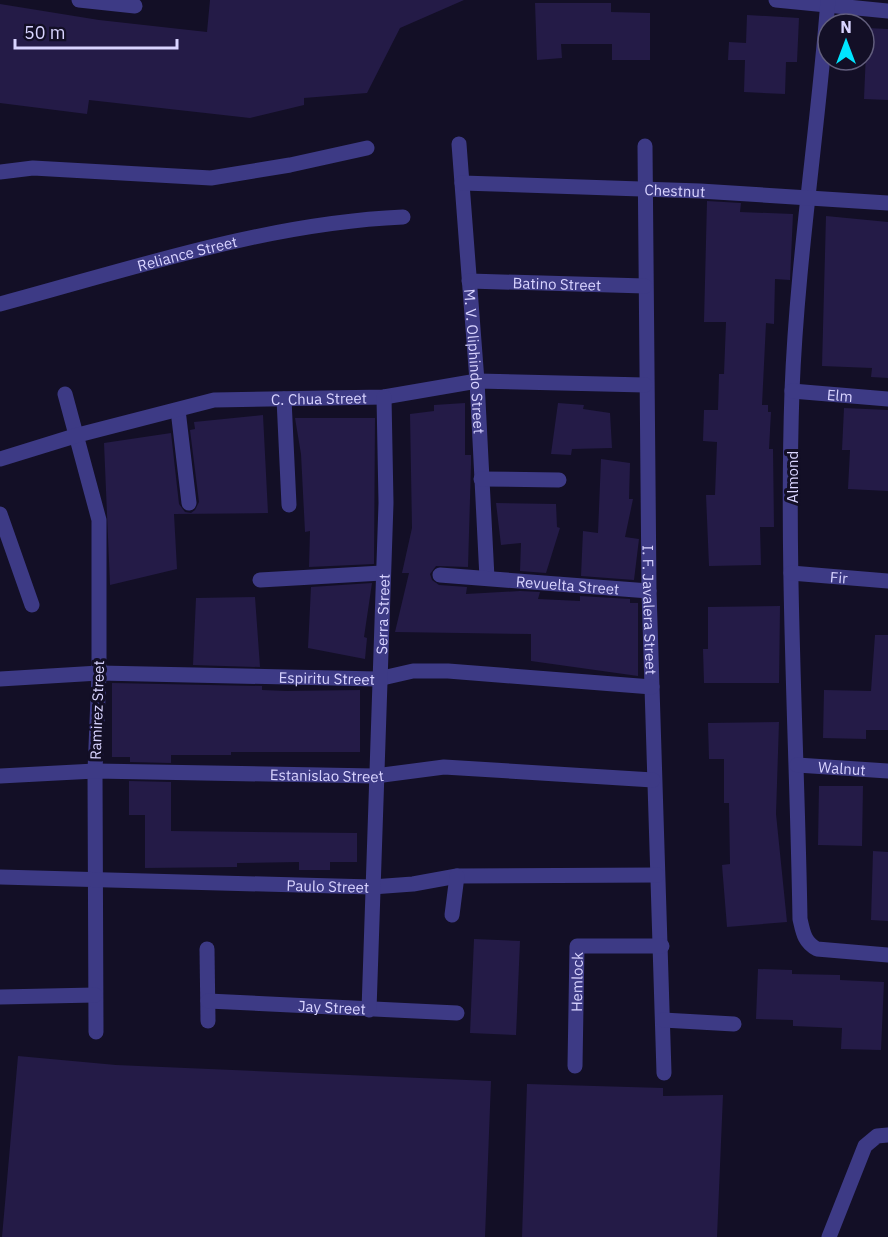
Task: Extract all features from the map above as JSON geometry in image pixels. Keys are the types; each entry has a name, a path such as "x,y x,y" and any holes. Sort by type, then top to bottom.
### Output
{"street":[{"path":"79,0 135,6"},
{"path":"776,0 828,3 888,11"},
{"name":"Almond","path":"828,3 808,197 792,391 791,573 800,918 803,936 817,949 888,954"},
{"name":"M. V. Oliphindo Street","path":"459,144 477,381 487,578"},
{"name":"I. F. Javalera Street","path":"645,146 645,385 649,591 653,780 662,946 664,1073"},
{"path":"0,172 33,168 211,178 290,165 367,148"},
{"name":"Chestnut","path":"462,183 808,197 888,203"},
{"name":"Reliance Street","path":"0,304 250,238 378,218 403,217"},
{"name":"Batino Street","path":"469,281 645,286"},
{"name":"C. Chua Street","path":"0,459 78,435 214,400 384,398 477,381 645,385"},
{"name":"Elm","path":"792,391 888,399"},
{"name":"Ramirez Street","path":"66,394 99,520 99,673 94,880 96,1032"},
{"name":"Serra Street","path":"369,1010 378,679 386,503 384,398"},
{"path":"284,399 289,505"},
{"path":"178,410 189,503"},
{"path":"481,479 560,480"},
{"path":"0,514 32,605"},
{"path":"260,580 382,573"},
{"name":"Fir","path":"791,573 888,581"},
{"name":"Revuelta Street","path":"440,575 649,591"},
{"name":"Espiritu Street","path":"0,679 99,673 378,679 413,671 448,670 652,687"},
{"name":"Walnut","path":"797,765 888,771"},
{"name":"Estanislao Street","path":"0,776 95,771 375,776 444,767 653,780"},
{"name":"Paulo Street","path":"0,877 372,887 412,884 457,876 657,875"},
{"path":"452,915 457,876"},
{"name":"Hemlock","path":"575,1066 577,946 662,946"},
{"path":"207,949 208,1021"},
{"path":"0,997 95,995"},
{"name":"Jay Street","path":"208,1001 457,1013"},
{"path":"663,1020 734,1024"},
{"path":"828,1237 865,1146 877,1136 888,1135"}],"building":[{"path":"210,0 464,0 400,28 367,93 304,98 304,105 250,118 89,100 87,114 0,103 0,4 99,20 207,32"},
{"path":"535,3 611,3 611,12 650,13 650,60 612,60 612,44 561,44 562,58 537,60"},
{"path":"747,15 799,18 797,62 786,62 785,94 744,92 745,60 728,60 729,42 746,43"},
{"path":"876,28 888,29 888,100 864,99 865,72 876,72"},
{"path":"707,201 741,203 740,212 793,214 790,280 775,279 774,324 766,323 762,405 768,405 768,412 771,412 769,449 773,449 774,527 760,527 761,565 709,566 706,495 715,495 717,442 703,441 704,410 718,410 719,374 724,374 726,322 704,322"},
{"path":"826,216 888,222 888,378 871,377 872,368 822,366"},
{"path":"465,403 465,455 471,455 468,567 436,566 430,574 432,580 439,585 467,587 466,594 520,591 540,592 538,599 580,601 580,596 630,599 630,603 638,603 638,676 531,661 531,634 395,632 409,573 402,573 412,528 410,414 434,411 434,405"},
{"path":"558,403 584,405 583,409 610,413 612,448 572,449 571,455 551,454"},
{"path":"844,408 888,410 888,491 848,489 850,450 842,450"},
{"path":"263,415 268,513 174,514 177,569 110,585 104,443 171,433 179,504 185,512 191,513 199,502 190,430 195,429 194,422"},
{"path":"295,418 375,418 374,564 309,567 310,531 305,532 301,454"},
{"path":"601,459 630,463 629,499 633,499 625,537 639,539 634,580 581,576 583,531 598,533"},
{"path":"496,503 556,504 557,527 560,528 546,573 520,571 521,543 501,545"},
{"path":"372,583 364,637 367,638 365,659 308,648 311,587"},
{"path":"255,597 260,667 193,665 196,598"},
{"path":"780,606 779,683 704,683 703,649 708,649 708,607"},
{"path":"875,635 888,635 888,730 866,730 866,739 823,738 824,690 871,691"},
{"path":"112,683 262,686 262,690 286,691 360,690 360,752 231,752 231,755 171,755 171,763 130,762 130,757 112,757"},
{"path":"779,722 776,814 787,922 727,927 722,865 730,864 729,803 724,803 724,759 709,759 708,723"},
{"path":"129,781 171,782 171,831 357,833 357,862 330,862 330,870 299,870 299,862 237,863 237,867 145,868 145,815 129,815"},
{"path":"819,786 863,786 862,846 818,845"},
{"path":"873,851 888,852 888,921 871,920"},
{"path":"474,939 520,941 516,1035 470,1033"},
{"path":"758,969 792,970 792,974 840,975 840,980 884,982 881,1050 841,1049 842,1028 793,1026 793,1020 756,1019"},
{"path":"18,1056 116,1065 491,1081 485,1237 2,1237"},
{"path":"527,1084 663,1088 663,1096 723,1095 717,1237 522,1237"}]}
